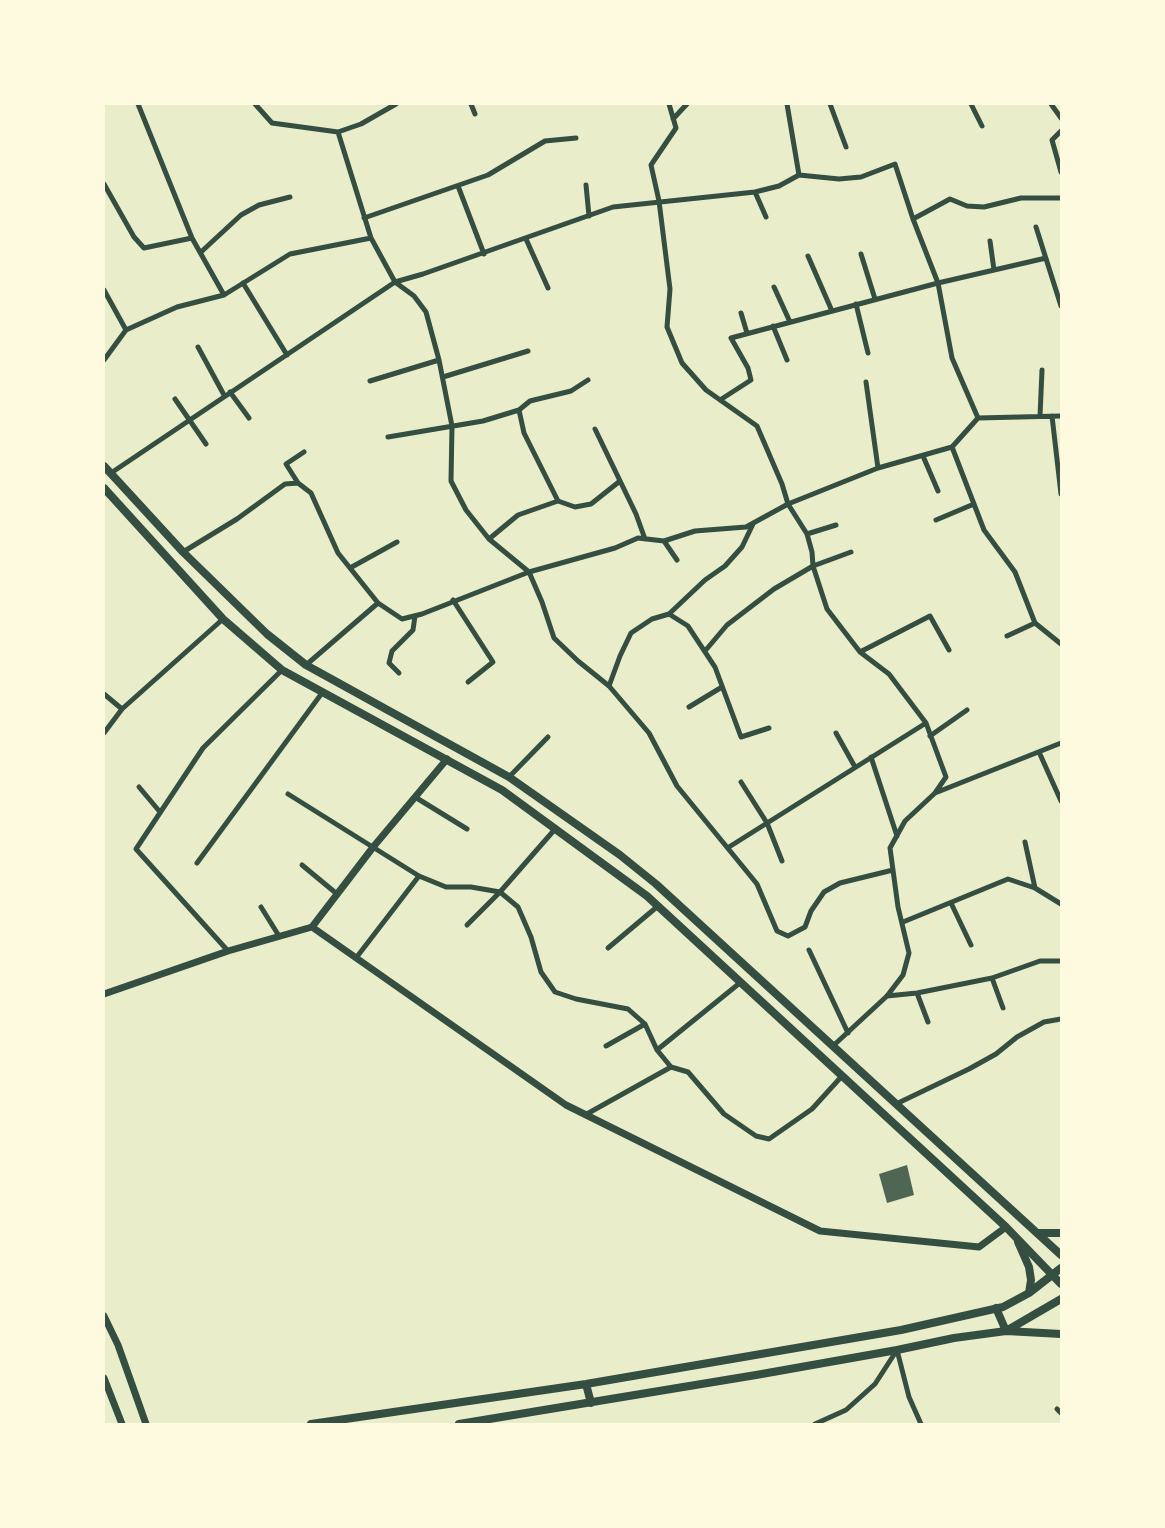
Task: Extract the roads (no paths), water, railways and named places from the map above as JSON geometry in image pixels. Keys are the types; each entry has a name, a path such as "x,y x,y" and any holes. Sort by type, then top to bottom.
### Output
{"main road":[{"path":"104,466 183,552 266,634 306,666 509,777 586,831 656,884 834,1045 1061,1255"},
{"path":"104,488 223,619 282,670 502,790 556,828 658,906 1006,1227 1061,1284"},
{"path":"577,844 586,831"},
{"path":"1038,1233 1061,1233"},
{"path":"1017,1238 1029,1267 1031,1280 1029,1293"},
{"path":"311,1424 586,1384 901,1330 996,1308 1029,1293 1054,1276 1061,1268"},
{"path":"1006,1331 1037,1311 1061,1299"},
{"path":"996,1308 1006,1331"},
{"path":"459,1424 897,1350 954,1338 1006,1331 1061,1334"},
{"path":"586,1384 591,1403"}],"street":[{"path":"138,104 192,238 224,295"},
{"path":"255,104 272,123 338,132 361,124 396,104"},
{"path":"471,104 474,114"},
{"path":"669,104 676,128 651,164 660,201 670,289 667,327 682,363 706,390 757,426 782,484 788,504 807,534 812,552 812,566 828,609 860,652 889,674 926,723 946,777 935,793 905,820 890,848 898,907 909,954 902,976 887,996 834,1045"},
{"path":"673,119 687,104"},
{"path":"787,104 799,174"},
{"path":"830,104 846,147"},
{"path":"971,104 982,126"},
{"path":"1051,104 1061,118"},
{"path":"1061,131 1052,140 1061,172"},
{"path":"338,132 371,238 395,282 414,296 426,312 443,376 452,426 451,481 466,510 489,539 529,572 554,638 578,661 609,686 649,734 677,786 729,847 757,884 776,932 788,936 804,927 811,911 824,892 840,883 893,870"},
{"path":"364,218 488,175 545,141 576,138"},
{"path":"111,473 224,395 287,356 395,282 484,254 613,207 755,192 779,186 799,174 839,179 860,177 894,164 938,283 952,358 978,418"},
{"path":"104,184 134,238 144,248 192,238"},
{"path":"586,185 589,216"},
{"path":"458,186 484,254"},
{"path":"755,192 766,217"},
{"path":"201,252 240,215 260,205 290,197"},
{"path":"913,219 950,199 967,206 984,207 1020,198 1061,198"},
{"path":"1036,227 1061,306"},
{"path":"104,360 126,330 177,307 224,295 290,254 371,238"},
{"path":"526,238 548,288"},
{"path":"990,241 994,270"},
{"path":"861,254 875,300"},
{"path":"808,256 832,311"},
{"path":"720,400 751,380 748,368 731,338 938,283 1046,258"},
{"path":"243,283 287,356"},
{"path":"774,287 790,322"},
{"path":"104,290 126,330"},
{"path":"856,304 868,353"},
{"path":"741,313 747,333"},
{"path":"773,326 787,360"},
{"path":"198,347 224,395"},
{"path":"443,376 528,351"},
{"path":"370,381 439,360"},
{"path":"1040,416 1042,370"},
{"path":"388,437 483,421 519,410 530,401 571,391 588,380"},
{"path":"866,382 878,468"},
{"path":"230,392 249,418"},
{"path":"175,398 206,444"},
{"path":"519,410 524,433 558,501"},
{"path":"1052,416 1061,494"},
{"path":"304,452 286,464 298,483 310,493 338,553 378,604 402,619 415,616 529,572 615,548 638,538 664,541 695,531 734,529 753,524 788,504 878,468 952,447 978,418 1061,416"},
{"path":"595,429 645,538"},
{"path":"952,447 984,530 1015,572 1035,623 1061,644"},
{"path":"923,456 938,491"},
{"path":"489,539 518,515 558,501 575,507 591,504 620,481"},
{"path":"183,552 237,520 285,484 298,483"},
{"path":"936,520 974,504"},
{"path":"609,686 631,633 652,619 668,614 705,580 725,566 742,547 753,524"},
{"path":"807,534 836,525"},
{"path":"664,541 676,560"},
{"path":"350,568 397,542"},
{"path":"705,651 727,625 774,589 812,566 851,552"},
{"path":"453,600 493,662 468,682"},
{"path":"306,666 378,604"},
{"path":"668,614 688,626 715,667 741,737 769,728"},
{"path":"399,673 389,663 392,651 413,630 415,616"},
{"path":"860,652 930,616 949,650"},
{"path":"104,733 122,709 223,619"},
{"path":"1007,636 1035,623"},
{"path":"228,951 136,849 204,748 282,670"},
{"path":"689,707 722,687"},
{"path":"197,863 322,693"},
{"path":"104,694 122,709"},
{"path":"930,736 967,710"},
{"path":"729,847 926,723"},
{"path":"836,733 855,767"},
{"path":"509,777 548,737"},
{"path":"935,793 1061,743"},
{"path":"1039,752 1061,801"},
{"path":"871,757 897,836"},
{"path":"104,994 228,951 312,927 374,846 447,759"},
{"path":"741,782 767,823 782,861"},
{"path":"139,787 160,812"},
{"path":"288,794 374,846 419,876 446,887 471,887 500,892 518,907 531,937 541,972 555,992 576,999 628,1009 644,1024 658,1050 671,1067 688,1072 724,1114 756,1136 769,1140 812,1109 842,1076"},
{"path":"415,797 467,829"},
{"path":"467,925 500,892 556,828"},
{"path":"1025,842 1036,888"},
{"path":"302,865 337,894"},
{"path":"356,958 419,876"},
{"path":"903,922 1008,879 1036,888 1061,904"},
{"path":"951,903 971,945"},
{"path":"608,948 658,906"},
{"path":"261,907 279,936"},
{"path":"312,927 566,1105 820,1230 979,1247 1006,1227"},
{"path":"809,950 848,1033"},
{"path":"887,996 917,993 992,978 1040,961 1061,961"},
{"path":"992,978 1003,1008"},
{"path":"658,1050 741,982"},
{"path":"917,993 928,1022"},
{"path":"896,1104 970,1069 996,1054 1017,1037 1044,1022 1061,1019"},
{"path":"606,1046 644,1024"},
{"path":"585,1115 671,1067"},
{"path":"104,1316 118,1345 146,1424"},
{"path":"815,1424 846,1410 875,1384 897,1350"},
{"path":"897,1350 909,1397 920,1424"},
{"path":"104,1378 122,1424"}]}
